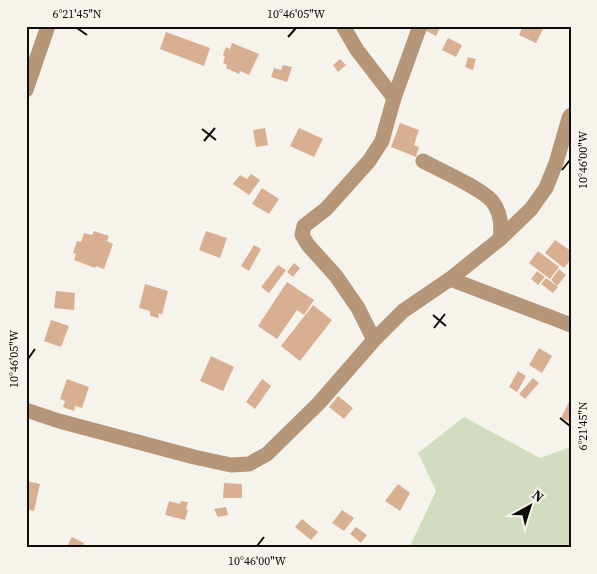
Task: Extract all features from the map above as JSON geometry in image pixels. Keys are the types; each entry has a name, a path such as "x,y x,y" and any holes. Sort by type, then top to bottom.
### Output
{"street":[{"path":"26,90 48,26"},
{"path":"343,26 357,50 394,98"},
{"path":"374,340 358,308 336,276 308,245 302,235 304,226 326,209 382,141 394,98 420,26"},
{"path":"26,410 59,421 194,457 230,465 249,464 267,454 320,403 374,340 403,311 450,279 500,239 531,208 546,188 571,115"},
{"path":"423,162 480,192 492,202 499,214 502,225 500,239"},
{"path":"450,279 571,325"}],"green space":[{"path":"464,417 540,458 571,447 571,548 409,548 436,491 418,453"}],"building":[{"path":"428,26 441,26 436,36 426,31"},
{"path":"523,26 544,27 536,43 519,35"},
{"path":"166,32 210,48 204,66 160,49"},
{"path":"448,38 462,45 456,57 442,50"},
{"path":"232,43 259,54 249,75 240,71 239,74 226,68 227,65 223,63 226,47 230,49"},
{"path":"468,57 476,59 473,70 465,67"},
{"path":"340,59 346,65 338,72 333,65"},
{"path":"283,65 292,67 287,82 271,77 274,68 281,70"},
{"path":"400,123 419,130 414,145 419,147 416,157 391,147"},
{"path":"265,128 268,145 256,147 253,130"},
{"path":"299,128 323,139 314,157 290,146"},
{"path":"251,174 260,180 249,195 233,184 240,175 247,179"},
{"path":"262,188 279,199 269,214 252,204"},
{"path":"94,231 109,236 107,241 113,244 104,269 96,266 95,268 74,260 76,254 73,253 77,241 81,242 84,233 92,235"},
{"path":"206,231 227,238 220,258 199,250"},
{"path":"555,240 571,251 571,259 564,268 545,253"},
{"path":"254,245 261,249 249,271 241,266"},
{"path":"538,251 559,267 550,279 529,263"},
{"path":"294,263 300,268 293,277 287,272"},
{"path":"278,265 286,270 269,293 261,287"},
{"path":"559,269 566,275 557,286 551,280"},
{"path":"537,271 545,277 538,285 531,279"},
{"path":"546,278 558,287 553,293 541,284"},
{"path":"287,282 314,300 304,315 297,310 277,339 258,326"},
{"path":"145,284 168,291 162,315 159,313 158,318 150,316 150,311 139,308"},
{"path":"56,291 75,293 74,310 54,308"},
{"path":"313,305 332,320 300,361 281,346"},
{"path":"51,320 69,326 61,347 44,341"},
{"path":"539,348 552,356 542,373 529,365"},
{"path":"211,356 234,367 223,391 200,381"},
{"path":"518,371 526,376 517,392 509,387"},
{"path":"533,378 539,383 525,399 519,394"},
{"path":"67,379 89,387 82,408 75,406 74,411 63,407 65,401 60,399"},
{"path":"262,379 271,386 255,409 246,402"},
{"path":"338,396 353,408 344,419 329,407"},
{"path":"571,398 571,422 561,418"},
{"path":"26,481 40,484 34,511 26,509"},
{"path":"224,483 242,484 242,498 223,498"},
{"path":"398,484 410,493 400,511 385,501"},
{"path":"169,501 180,504 181,501 188,502 185,520 165,515"},
{"path":"226,507 228,515 218,517 214,509"},
{"path":"342,510 354,518 344,531 332,523"},
{"path":"302,519 318,532 311,540 295,527"},
{"path":"356,527 367,535 361,543 350,534"},
{"path":"72,537 84,543 82,548 66,548"}]}
